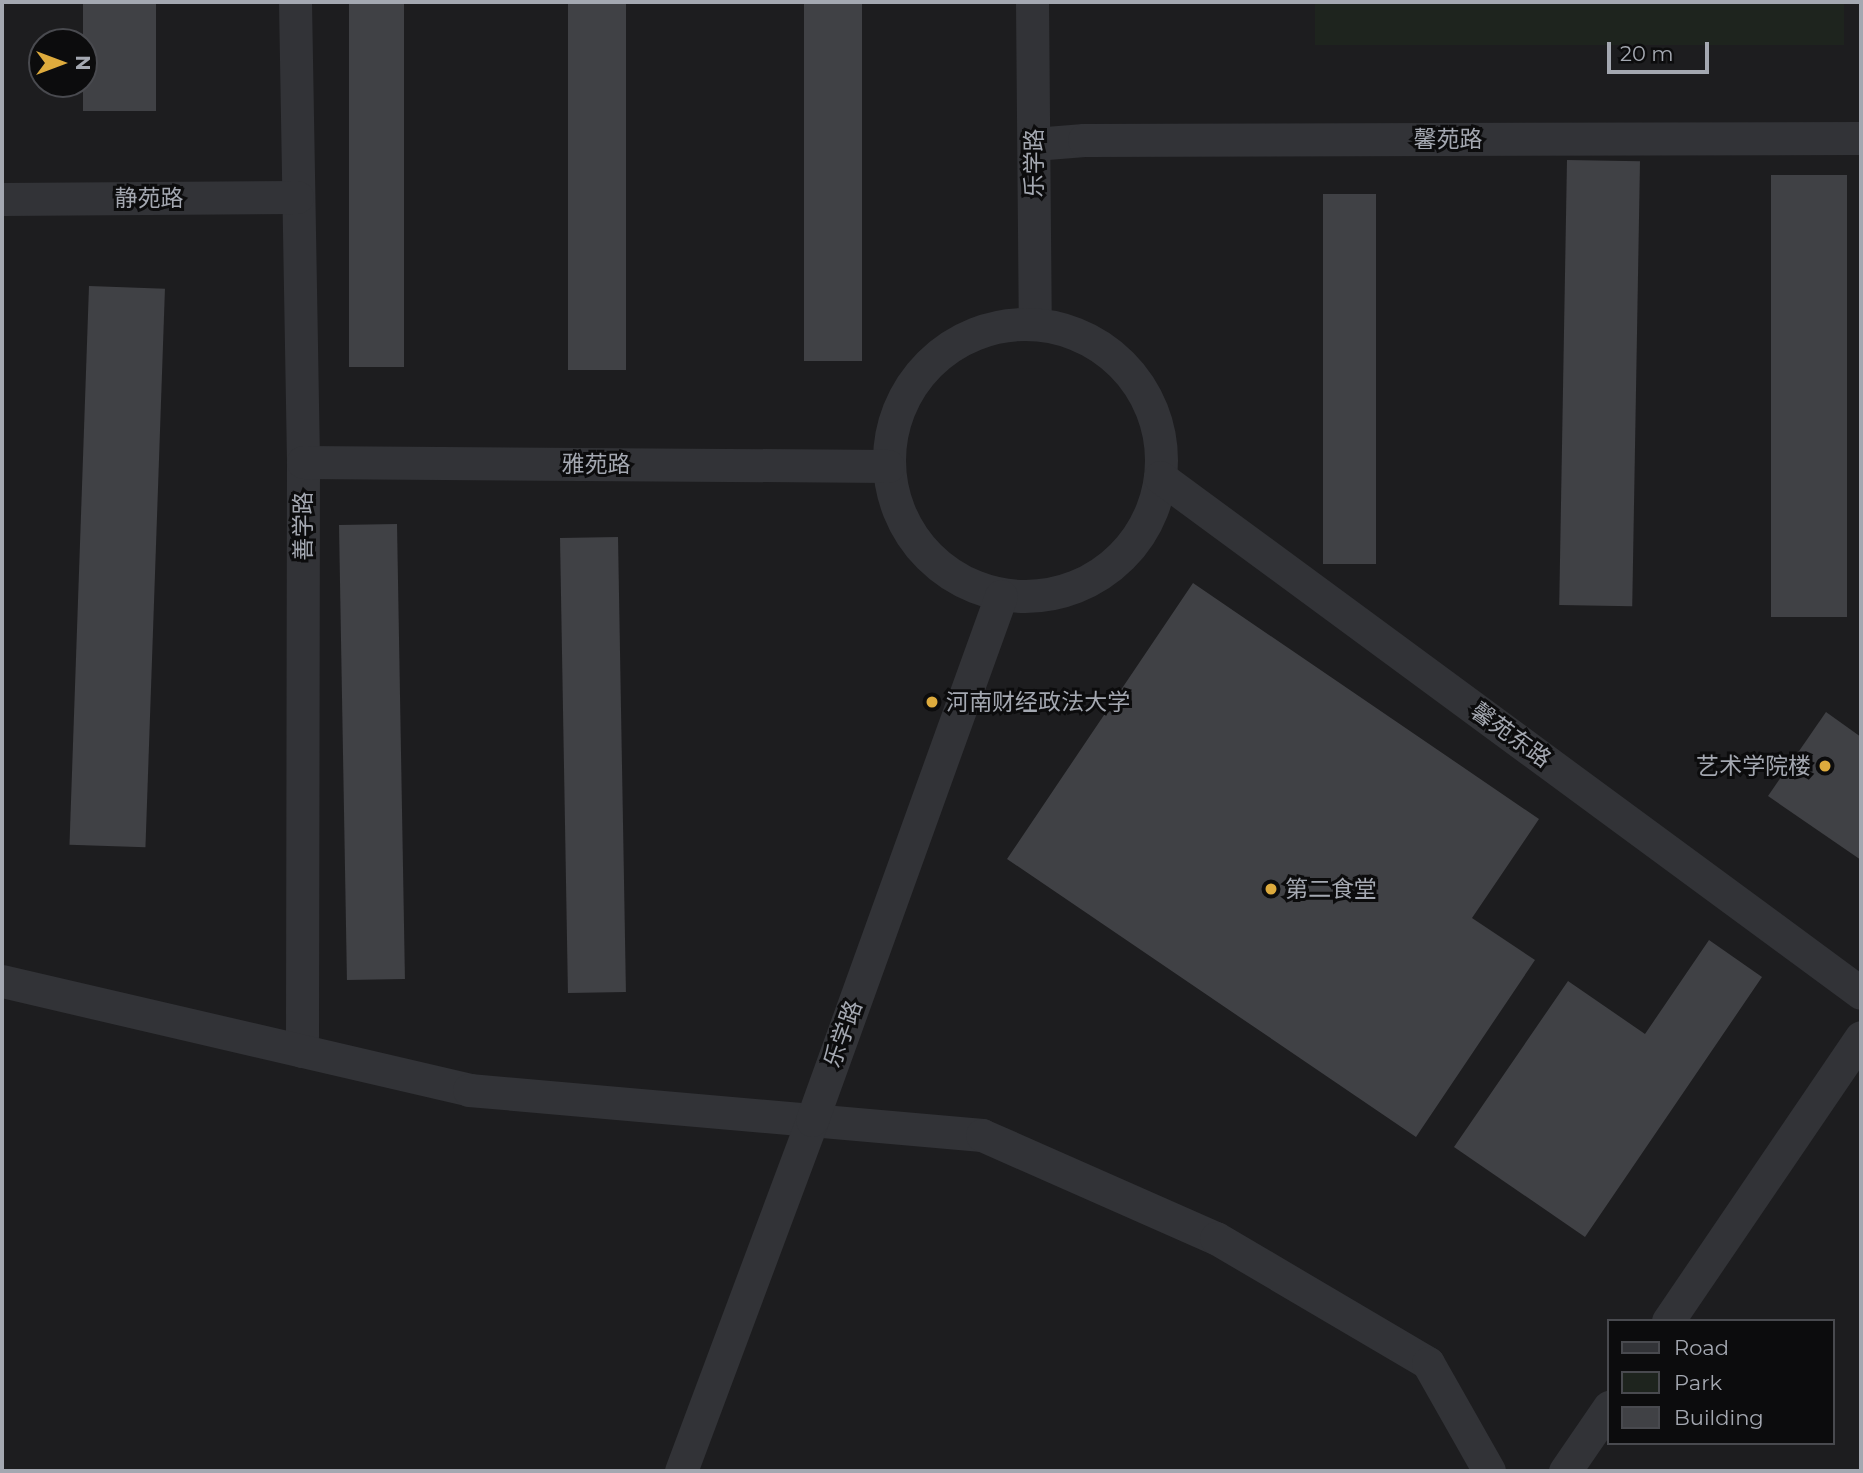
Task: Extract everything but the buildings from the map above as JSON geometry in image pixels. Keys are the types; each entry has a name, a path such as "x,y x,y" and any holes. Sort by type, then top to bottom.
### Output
{"street":[{"name":"善学路","path":"295,2 303,463 302,1051"},
{"name":"乐学路","path":"1032,2 1035,323"},
{"name":"馨苑路","path":"1034,144 1084,140 1861,138"},
{"name":"静苑路","path":"2,199 297,197"},
{"path":"1035,323 1078,334 1115,357 1143,392 1159,433 1160,477 1148,520 1142,529 1123,556 1087,583 1045,596 1001,596 958,580 922,550 898,511 888,466 894,421 915,379 948,347 989,327 1035,323"},
{"name":"雅苑路","path":"303,463 888,466"},
{"name":"馨苑东路","path":"1160,477 1861,993"},
{"name":"乐学路","path":"681,1471 812,1121 1001,596"},
{"path":"2,981 469,1090 982,1135 1216,1238 1428,1363 1489,1471"},
{"path":"1669,1319 1861,1037"},
{"path":"1565,1471 1608,1408"}],"shaded area":[{"name":"河南财经政法大学","path":"2,2 1861,2 1861,1471 2,1471"}],"green space":[{"path":"1315,2 1844,2 1844,45 1315,45"}],"place":[{"name":"河南财经政法大学","path":"932,702"},
{"name":"艺术学院楼","path":"1825,766"},
{"name":"第二食堂","path":"1271,889"}]}
